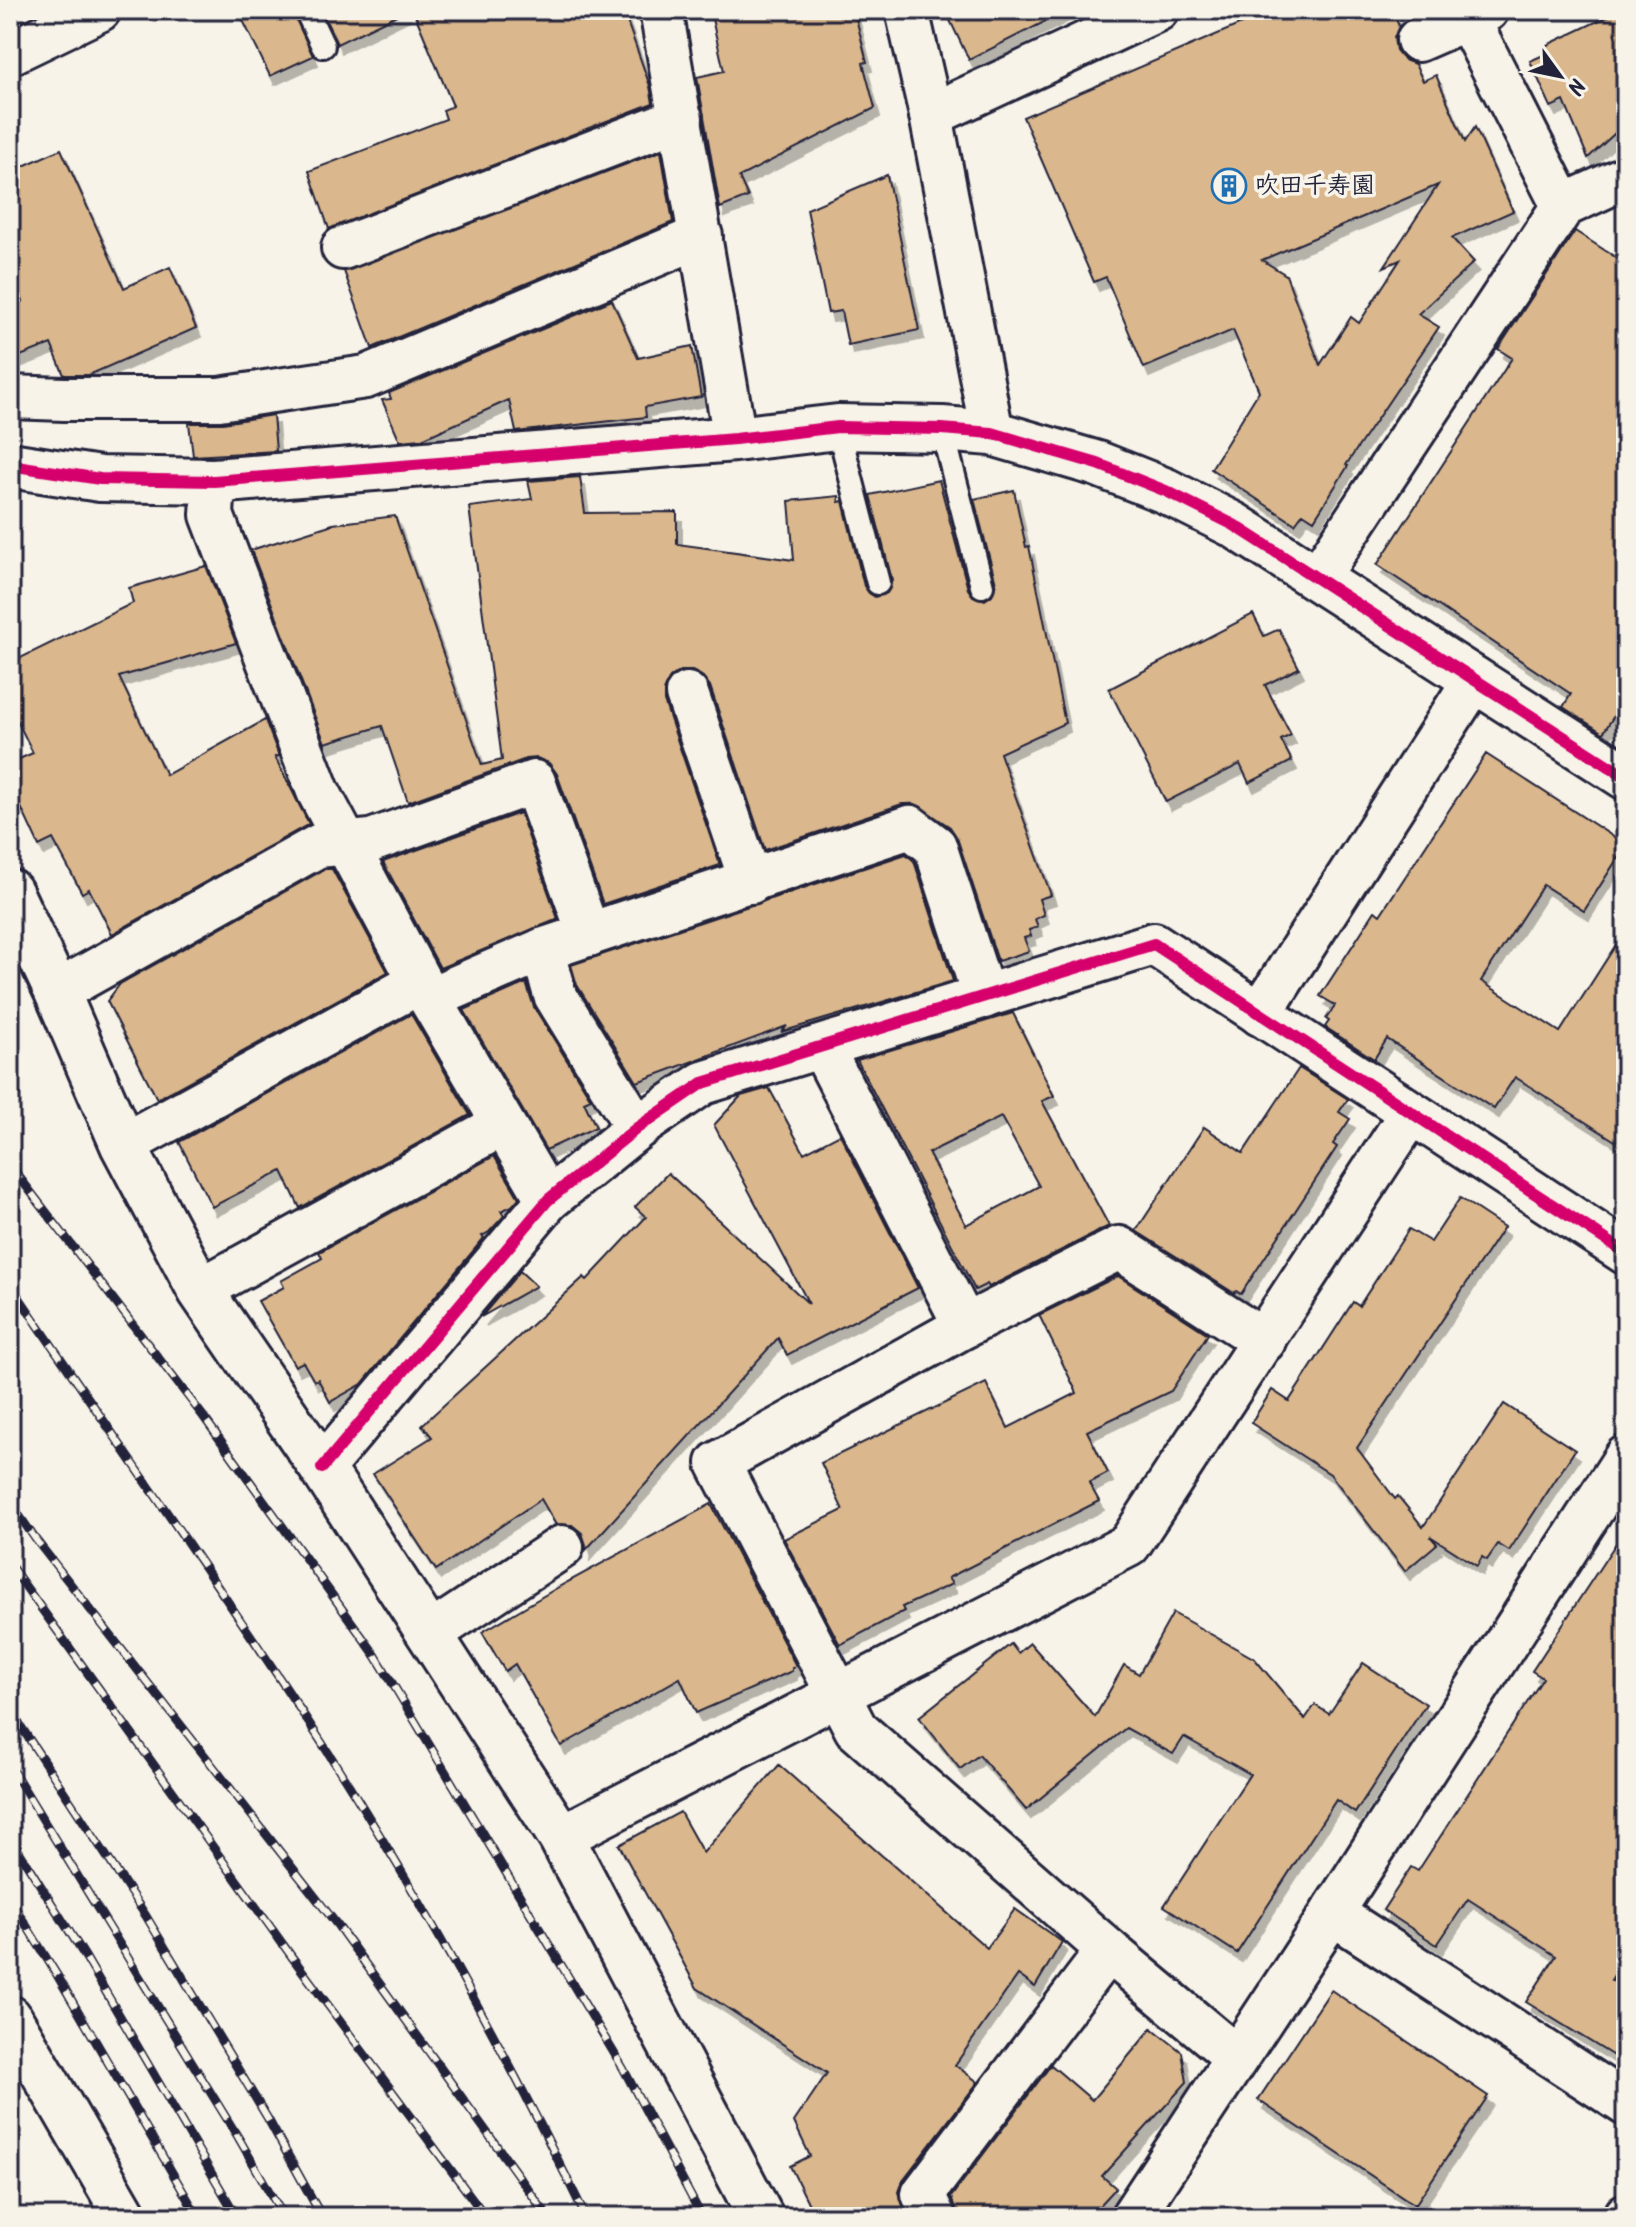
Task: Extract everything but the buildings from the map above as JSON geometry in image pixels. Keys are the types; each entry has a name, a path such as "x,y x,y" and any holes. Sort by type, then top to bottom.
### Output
{"street":[{"path":"10,53 99,10"},
{"path":"661,10 735,439"},
{"path":"907,10 931,115 992,433"},
{"path":"931,115 1157,10"},
{"path":"1418,40 1478,14 1563,206"},
{"path":"343,248 681,118"},
{"path":"1318,577 1563,206 1626,177"},
{"path":"10,397 219,399 366,377 701,236"},
{"path":"10,465 100,479 214,481 735,439 838,427 992,433 1098,464 1166,491 1234,525 1626,777"},
{"path":"214,481 212,515 318,791 426,990 548,1200"},
{"path":"1260,1014 1475,679"},
{"path":"687,694 751,882"},
{"path":"57,992 318,846 371,841 534,782 589,935"},
{"path":"123,1145 426,990 910,827 935,846 984,997"},
{"path":"10,892 123,1145 200,1290 322,1468 561,1837 761,2217"},
{"path":"322,1468 548,1200 637,1128 703,1083 1154,944 1626,1253"},
{"path":"542,950 555,995 637,1128"},
{"path":"822,1047 965,1326"},
{"path":"561,1837 1129,1545 1411,1113"},
{"path":"200,1290 503,1124"},
{"path":"1236,2057 1108,1950 856,1729 718,1463 965,1326 1119,1248 1264,1341"},
{"path":"1132,2217 1626,1457"},
{"path":"430,1634 562,1547"},
{"path":"1332,1913 1626,2104"},
{"path":"934,2217 923,2194 1108,1950"},
{"path":"10,2017 126,2217"}],"lane":[{"path":"306,10 323,46"},
{"path":"838,427 878,583"},
{"path":"942,429 982,586"}],"railway":[{"path":"10,1165 203,1416 376,1656 623,2068 702,2217"},
{"path":"10,1284 235,1612 347,1782 455,1966 523,2091 586,2217"},
{"path":"10,1502 36,1540 338,1926 548,2217"},
{"path":"10,1565 292,1957 486,2217"},
{"path":"10,1710 146,1916 268,2119 322,2217"},
{"path":"10,1766 284,2217"},
{"path":"10,1837 86,1958 237,2217"},
{"path":"10,1899 198,2217"}],"cycle path":[{"path":"10,465 100,479 214,481 735,439 838,427 992,433 1098,464 1166,491 1234,525 1626,777"},
{"path":"322,1468 548,1200 637,1128 703,1083 1154,944 1626,1253"}],"place":[{"name":"吹田千寿園","path":"1229,186"}]}
